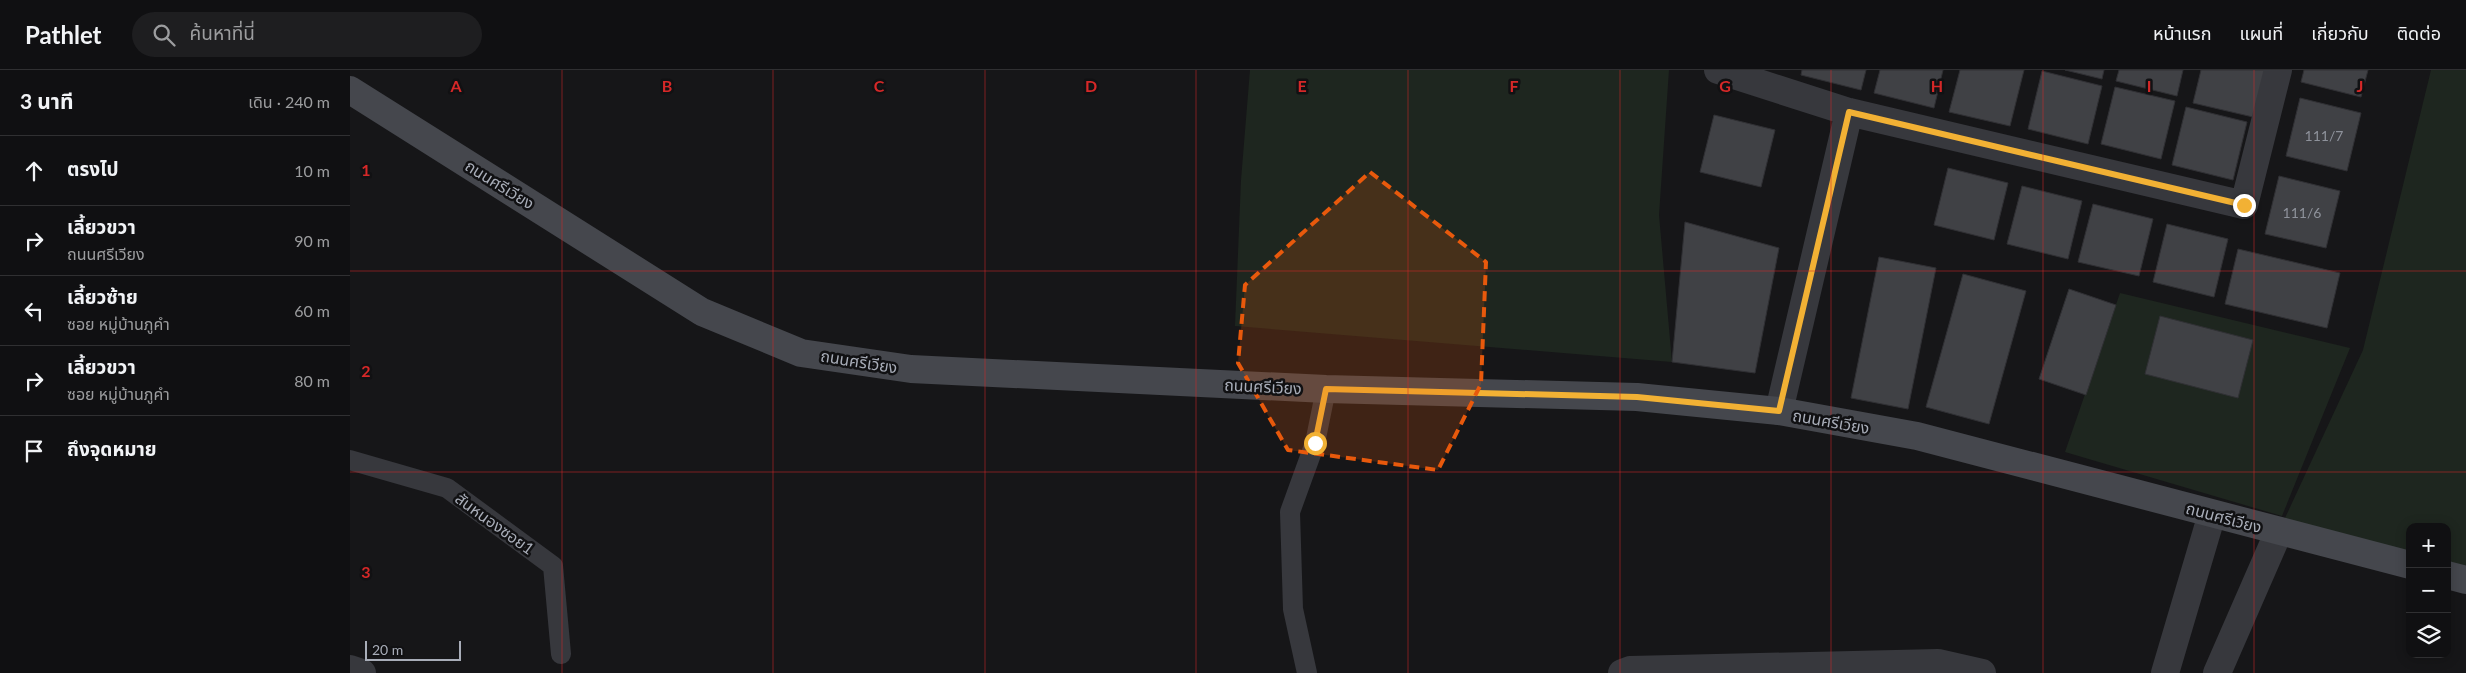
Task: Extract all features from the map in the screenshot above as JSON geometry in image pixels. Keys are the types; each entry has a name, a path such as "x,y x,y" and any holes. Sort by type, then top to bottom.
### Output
{"main road":[{"name":"ถนนศรีเวียง","path":"350,90 702,312 801,352 911,369 1326,389 1637,397 1779,411 1917,436 2406,564"},
{"path":"2451,576 2466,580"}],"street":[{"path":"1718,70 1849,112 2244,205 2278,70"},
{"path":"1779,411 1849,112"},
{"path":"2165,673 2212,514"},
{"path":"2217,673 2279,531"},
{"path":"1622,673 1630,670 1938,663 1982,673"},
{"path":"350,669 362,673"}],"lane":[{"path":"1307,673 1293,610 1290,512 1315,443 1326,389"},
{"name":"สันหนองซอย1","path":"350,460 447,488 553,566 561,654"}],"highlighted area":[{"path":"1370,172 1486,262 1481,384 1438,470 1288,450 1238,363 1245,285"}],"shaded area":[{"path":"1250,70 1669,70 1659,215 1672,362 1235,326 1241,180"},
{"path":"2431,70 2466,70 2466,580 2451,576 2451,523 2406,523 2406,564 2279,531 2363,350"},
{"path":"2120,293 2350,348 2282,516 2065,452"}],"building":[{"path":"1802,70 1866,70 1861,90 1801,75"},
{"path":"1880,70 1943,70 1934,108 1874,93"},
{"path":"1960,70 2024,70 2010,126 1949,112"},
{"path":"2065,70 2104,70 2102,79"},
{"path":"2119,70 2183,70 2177,96 2116,81"},
{"path":"2201,70 2265,70 2253,117 2193,103"},
{"path":"2304,70 2368,70 2361,97 2301,82"},
{"path":"2042,71 2102,86 2088,144 2028,129"},
{"path":"2115,87 2175,101 2161,159 2101,144"},
{"path":"2300,98 2361,113 2347,171 2286,156"},
{"path":"2186,107 2247,122 2233,180 2172,165"},
{"path":"1714,115 1775,130 1761,187 1700,172"},
{"path":"1948,168 2008,183 1994,240 1934,225"},
{"path":"2279,176 2340,191 2326,248 2265,234"},
{"path":"2022,186 2082,201 2068,259 2007,244"},
{"path":"2093,204 2153,219 2139,276 2078,262"},
{"path":"1685,222 1779,248 1755,373 1672,362"},
{"path":"2167,224 2228,239 2214,297 2153,282"},
{"path":"2238,249 2340,273 2327,328 2225,304"},
{"path":"1879,257 1936,268 1908,409 1851,398"},
{"path":"1963,274 2026,291 1989,424 1926,407"},
{"path":"2069,289 2116,305 2086,395 2039,379"},
{"path":"2160,316 2253,340 2238,398 2145,374"}],"route":[{"path":"1315,443 1326,389 1637,397 1779,411 1849,112 2244,205"}]}
